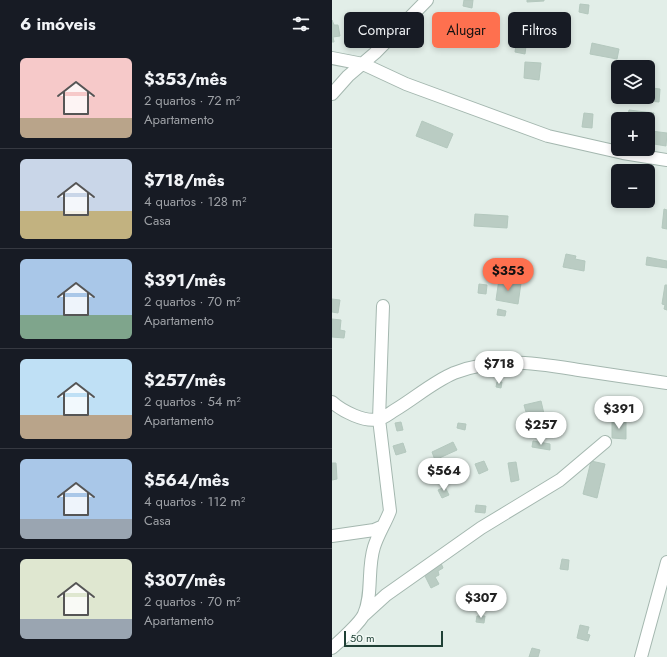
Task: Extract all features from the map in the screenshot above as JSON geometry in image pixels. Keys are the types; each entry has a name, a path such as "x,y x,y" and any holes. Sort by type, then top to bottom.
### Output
{"street":[{"path":"332,94 348,76 363,64 427,0"},
{"path":"332,58 363,64 406,84 548,136 623,153 667,160"},
{"path":"364,616 368,603 373,548 381,527 390,511 379,419 383,306"},
{"path":"332,402 351,415 366,419 379,419 415,398 435,383 454,373 475,367 507,362 550,365 667,383"},
{"path":"332,648 386,595 482,528 560,480 606,442"},
{"path":"332,536 374,530 381,527"},
{"path":"641,657 667,562"}],"building":[{"path":"464,0 473,0 472,8 463,6"},
{"path":"527,0 544,0 544,1 527,2"},
{"path":"580,4 589,5 588,14 579,12"},
{"path":"332,20 334,25 338,25 340,36 333,37 334,42 332,42"},
{"path":"592,43 619,49 617,59 590,54"},
{"path":"516,48 526,48 525,54 515,52"},
{"path":"525,62 541,63 539,80 524,78"},
{"path":"655,88 660,89 659,102 655,102"},
{"path":"629,110 637,111 637,112 629,112"},
{"path":"584,113 593,114 592,128 582,127"},
{"path":"422,121 453,134 447,148 416,136"},
{"path":"655,132 667,133 666,146 655,144"},
{"path":"664,209 667,210 667,229 662,228"},
{"path":"475,214 508,216 507,228 474,226"},
{"path":"566,254 576,256 575,259 585,261 584,271 563,267"},
{"path":"647,257 667,261 667,268 646,265"},
{"path":"499,279 521,283 518,304 496,300"},
{"path":"479,284 487,285 486,294 478,293"},
{"path":"665,285 667,285 667,310 664,309 665,305 662,304"},
{"path":"332,299 340,300 338,313 332,312"},
{"path":"498,309 506,311 505,316 497,315"},
{"path":"332,319 341,320 340,330 345,331 344,338 332,337"},
{"path":"497,382 502,382 501,388 496,387"},
{"path":"541,401 545,418 534,421 533,418 528,419 524,405"},
{"path":"401,422 403,430 397,431 395,423"},
{"path":"612,422 626,422 626,439 612,438"},
{"path":"458,423 466,424 465,430 457,428"},
{"path":"533,441 550,444 550,450 532,447"},
{"path":"453,442 457,450 435,460 432,452"},
{"path":"403,443 406,452 396,455 393,446"},
{"path":"484,461 488,470 479,474 475,464"},
{"path":"591,461 605,464 597,498 583,494"},
{"path":"516,462 519,480 511,482 508,463"},
{"path":"332,463 336,463 337,479 332,480"},
{"path":"445,487 449,495 442,498 438,490"},
{"path":"476,505 486,506 485,513 475,512"},
{"path":"562,559 569,560 568,570 560,569"},
{"path":"441,563 443,568 438,571 439,575 435,577 439,584 431,588 423,572"},
{"path":"477,616 485,616 484,623 476,622"},
{"path":"580,625 589,627 587,634 590,635 588,641 577,638"},
{"path":"532,648 540,650 538,657 529,657"}]}
